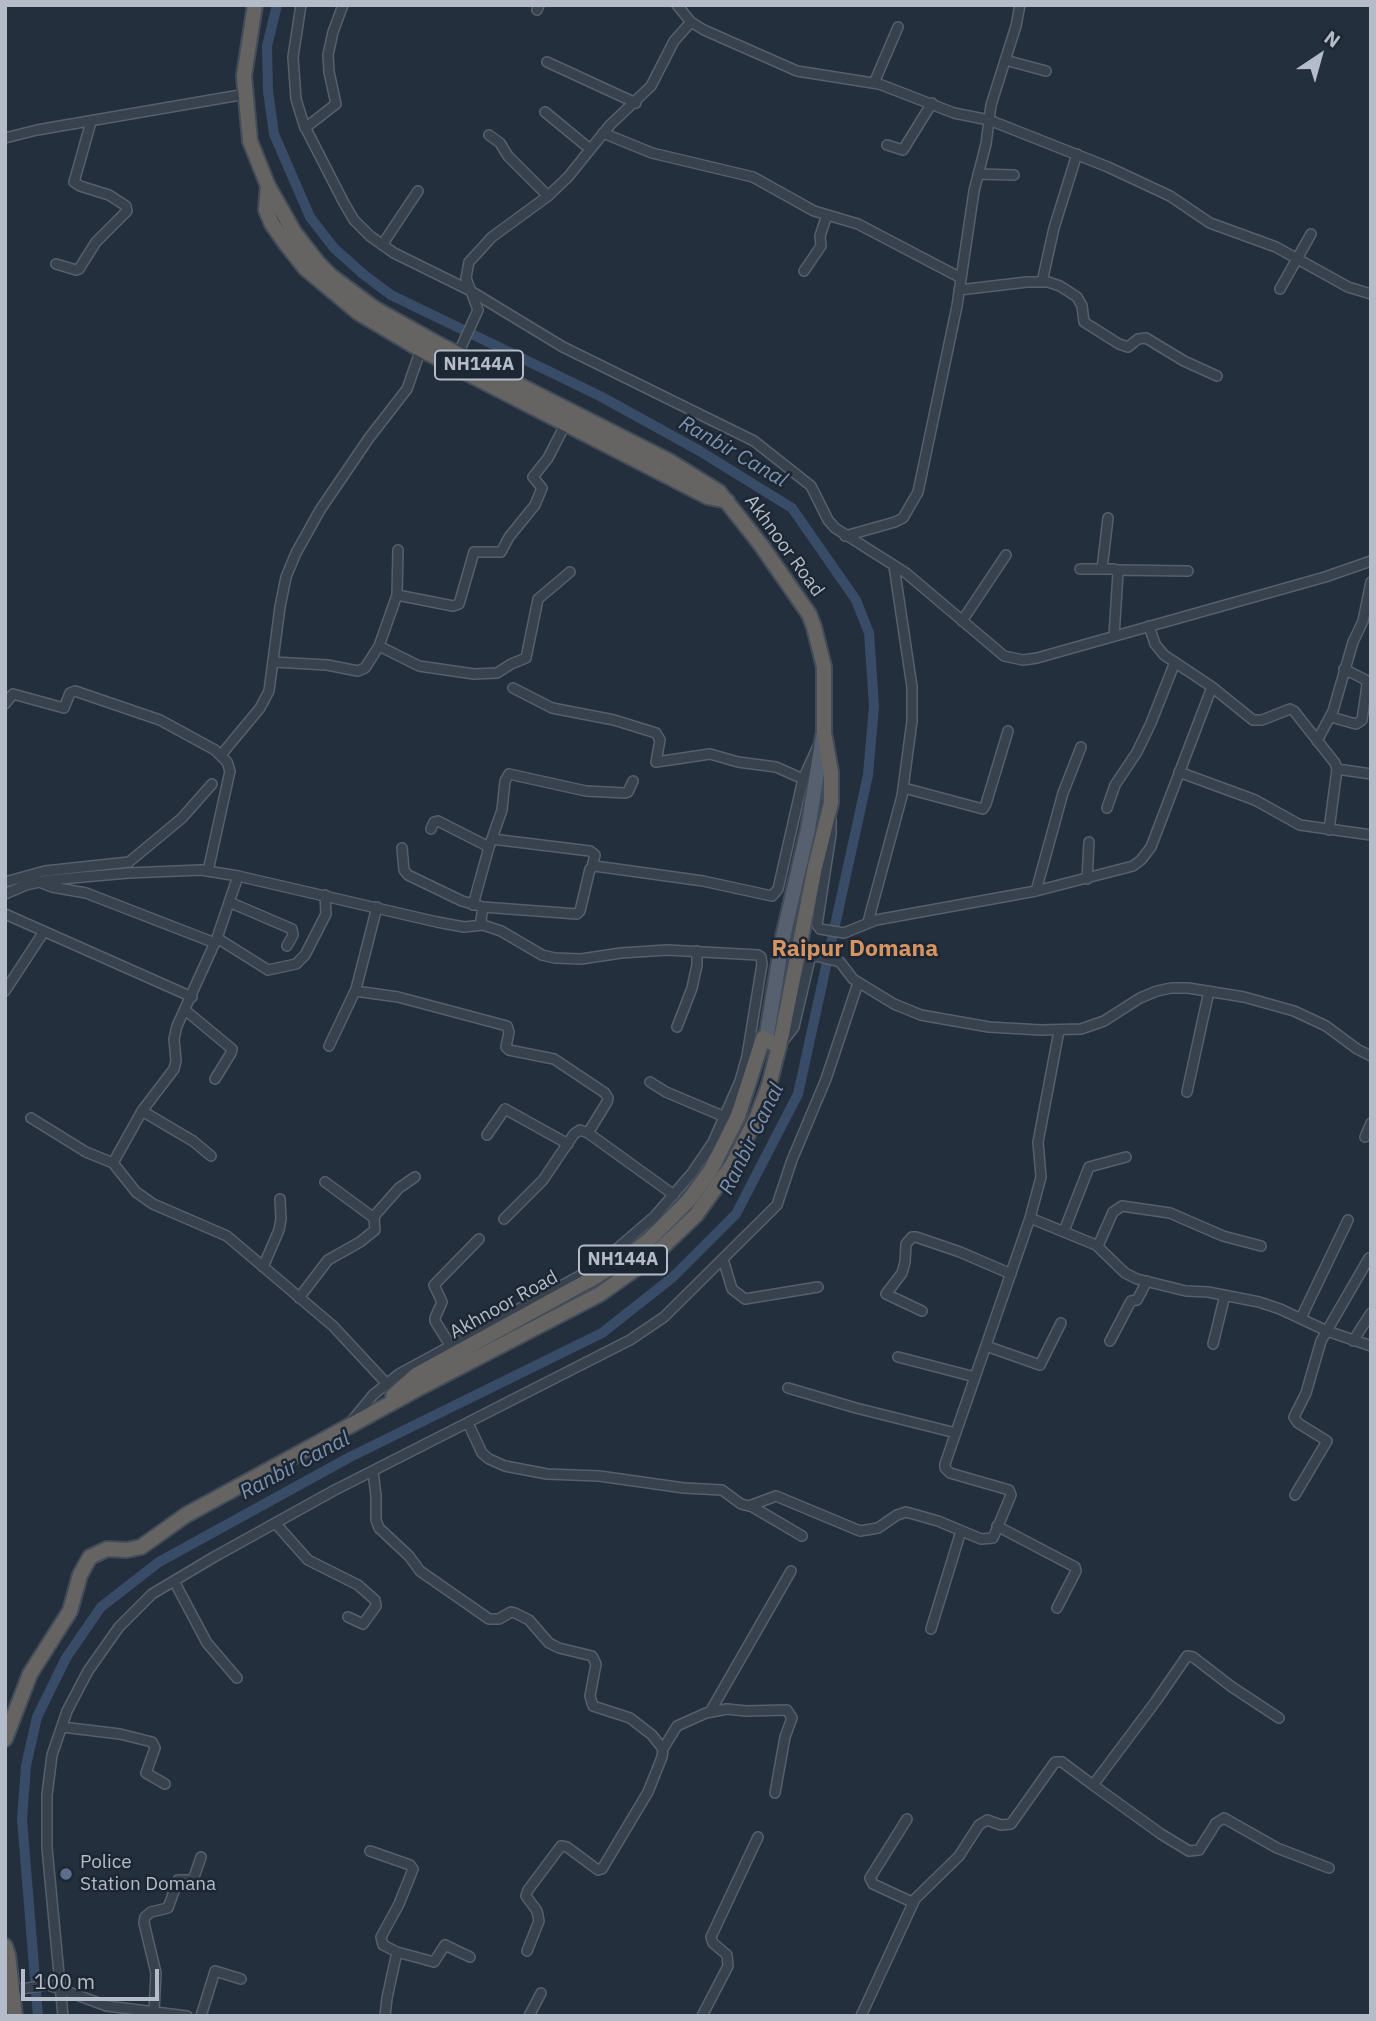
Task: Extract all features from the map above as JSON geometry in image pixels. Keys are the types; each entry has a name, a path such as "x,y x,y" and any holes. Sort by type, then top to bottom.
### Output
{"highway":[{"name":"NH144A","path":"255,5 244,76 250,141 268,186"},
{"name":"Akhnoor Road","path":"5,1739 30,1674 70,1611 80,1575 90,1558 107,1549 127,1550 141,1547 186,1515 380,1409 600,1294 636,1270 666,1245 710,1197 732,1165 757,1117 774,1070 772,1044 797,956 805,911 830,812 831,772 824,733 824,667 818,639 809,614 755,536 727,501 713,486 669,461 461,348 374,308 318,263 295,232 268,186"},
{"path":"268,186 266,210 269,217 305,268 359,313 421,349 708,497 727,501"},
{"path":"5,1946 15,1995 15,2016"}],"main road":[{"path":"772,1044 783,937 807,829 824,733"}],"street":[{"path":"301,5 293,57 296,99 305,128 354,220 382,245 469,290 563,347 754,441 811,486 828,520 845,536 922,586 1004,656 1017,660 1037,659 1325,577 1371,561"},
{"path":"305,128 336,104 328,55 343,5"},
{"path":"677,5 691,22 797,71 874,83 954,113 989,120 1077,154 1156,189 1210,223 1260,241 1348,287 1371,294"},
{"path":"845,536 895,522 903,517 914,502 926,462 994,93 1020,5"},
{"path":"461,348 477,316 478,306 469,290 467,270 479,250 568,177 603,133 651,86 668,50 691,22"},
{"path":"874,83 898,27"},
{"path":"1005,60 1046,71"},
{"path":"547,62 636,103"},
{"path":"5,138 90,126 246,94"},
{"path":"887,145 903,150 932,103"},
{"path":"545,111 590,149"},
{"path":"56,264 79,270 96,242 127,211 125,206 109,195 74,182 90,126"},
{"path":"603,133 652,153 754,177 814,211 858,224 961,278"},
{"path":"489,135 500,143 508,156 548,196"},
{"path":"1042,282 1054,228 1077,154"},
{"path":"978,174 1014,175"},
{"path":"382,245 418,191"},
{"path":"804,271 821,246 820,236 827,215"},
{"path":"1280,289 1311,234"},
{"path":"959,290 1042,282 1060,286 1077,297 1082,306 1084,322 1119,344 1128,347 1138,339 1146,338 1190,364 1217,376"},
{"path":"221,755 270,691 280,607 286,577 296,553 309,528 369,438 407,389 421,349"},
{"path":"397,595 453,606 459,604 474,552 501,552 509,537 535,505 542,489 533,477 548,458 566,423"},
{"path":"1102,569 1108,518"},
{"path":"274,662 361,670 374,657 397,595 398,550"},
{"path":"962,621 1006,555"},
{"path":"868,922 904,788 910,744 912,687 894,566"},
{"path":"1080,569 1188,571"},
{"path":"1114,636 1117,570"},
{"path":"379,646 419,666 474,674 497,673 526,658 538,599 570,572"},
{"path":"1317,741 1331,717 1353,642 1363,621 1371,582"},
{"path":"1149,626 1159,650 1255,721 1292,709 1338,769 1328,830"},
{"path":"1107,808 1115,785 1137,752 1151,723 1175,662"},
{"path":"1331,717 1356,724 1367,714 1366,680 1344,669"},
{"path":"830,812 831,834 817,922 820,929 844,933 868,922 1036,891 1133,866 1147,854 1212,687"},
{"path":"513,688 552,708 614,720 656,733 660,740 656,762 710,754 738,762 776,767 803,779"},
{"path":"5,704 13,694 63,708 71,692 88,695 169,724 221,755 230,771 208,871"},
{"path":"904,788 984,808 1008,731"},
{"path":"592,867 690,879 772,896 778,889 803,779 824,733"},
{"path":"1036,891 1063,793 1081,747"},
{"path":"1338,769 1371,774"},
{"path":"1179,772 1255,800 1300,825 1371,835"},
{"path":"483,925 478,906 490,843 503,806 506,778 509,774 586,791 625,793 633,781"},
{"path":"5,882 46,871 129,862 182,818 212,784"},
{"path":"402,848 404,870 408,875 478,906 577,914 580,911 595,857 592,852 490,843 438,821 434,822 431,829"},
{"path":"1087,878 1089,842"},
{"path":"5,894 39,882 128,873 208,871 464,927 483,925 555,958 581,959 646,951 754,953 761,957 747,1056 740,1081 707,1152 674,1195 639,1230 583,1274 399,1374 373,1395 348,1427"},
{"path":"113,1163 142,1111 175,1065 174,1035 216,941 238,876"},
{"path":"39,882 86,893 216,941 268,971 296,964 305,955 326,914 325,895"},
{"path":"229,902 292,929 293,935 287,946"},
{"path":"329,1046 355,991 377,907"},
{"path":"5,914 192,997"},
{"path":"5,991 43,933"},
{"path":"677,1027 692,988 697,951"},
{"path":"772,1044 794,1027 810,959 816,956 837,961 858,983 894,1004 921,1015 989,1027 1059,1031 1093,1026 1157,991 1171,988 1209,991 1271,1004 1309,1017 1371,1056"},
{"path":"63,2016 47,1837 47,1795 52,1755 67,1711 88,1671 119,1627 152,1594 174,1581 373,1471 630,1340 664,1317 777,1205 792,1160 826,1079 858,983"},
{"path":"355,991 398,998 507,1026 509,1032 506,1046 509,1050 561,1062 607,1095 607,1102 588,1133"},
{"path":"1187,1092 1209,991"},
{"path":"185,1010 232,1049 215,1079"},
{"path":"751,1506 776,1496 860,1531 878,1528 906,1512 938,1521 981,1539 993,1538 1011,1492 1007,1488 947,1471 945,1464 1030,1218 1041,1177 1038,1142 1059,1031"},
{"path":"650,1082 666,1092 725,1117"},
{"path":"487,1135 505,1109 568,1144"},
{"path":"142,1111 193,1141 211,1156"},
{"path":"31,1118 86,1152 113,1163 141,1196 166,1211 221,1232 344,1336 387,1384"},
{"path":"1365,1137 1371,1123"},
{"path":"504,1219 543,1180 580,1130 674,1195"},
{"path":"1064,1231 1088,1167 1126,1157"},
{"path":"299,1298 328,1260 375,1230 374,1219 399,1188 415,1177"},
{"path":"325,1182 374,1219"},
{"path":"263,1266 279,1230 281,1199"},
{"path":"1098,1246 1113,1212 1122,1206 1170,1213 1223,1236 1261,1246"},
{"path":"1030,1218 1098,1246 1125,1273 1186,1291 1259,1302 1327,1331 1371,1346"},
{"path":"1301,1318 1348,1220"},
{"path":"922,1311 886,1294 902,1273 906,1244 912,1237 960,1252 1011,1274"},
{"path":"450,1345 435,1321 442,1302 433,1286 479,1239"},
{"path":"1295,1495 1327,1443 1325,1439 1298,1423 1294,1417 1306,1393 1320,1345 1369,1258"},
{"path":"723,1259 732,1289 745,1299 818,1287"},
{"path":"1110,1341 1130,1301 1137,1300 1147,1281"},
{"path":"1213,1344 1224,1295"},
{"path":"1353,1341 1371,1313"},
{"path":"986,1346 1040,1366 1061,1322"},
{"path":"898,1357 975,1377"},
{"path":"788,1388 956,1433"},
{"path":"468,1423 482,1453 505,1466 547,1474 599,1476 684,1488 722,1490 741,1504 751,1506 802,1536"},
{"path":"373,1471 376,1520 379,1528 410,1556 420,1572 489,1619 499,1619 511,1612 515,1613 529,1620 549,1643 592,1656 596,1664 590,1696 593,1706 629,1718 652,1734 663,1749"},
{"path":"276,1524 308,1560 358,1585 375,1600 376,1606 363,1623 348,1617"},
{"path":"997,1526 1075,1567 1076,1571 1058,1608"},
{"path":"931,1629 961,1531"},
{"path":"710,1712 791,1571"},
{"path":"174,1581 207,1643 237,1678"},
{"path":"1093,1785 1187,1656 1193,1657 1279,1718"},
{"path":"527,1951 539,1921 537,1911 526,1896 528,1890 561,1846 567,1847 598,1870 602,1870 649,1792 663,1749 677,1726 710,1712 727,1709 790,1712 792,1718 785,1737 775,1793"},
{"path":"62,1727 120,1734 152,1742 155,1748 146,1773 165,1784"},
{"path":"861,2016 912,1902 959,1856 983,1822 987,1820 1001,1825 1011,1824 1055,1762 1062,1762 1161,1835 1189,1851 1199,1850 1216,1823 1224,1818 1260,1840 1329,1868"},
{"path":"907,1819 870,1878 873,1884 912,1902"},
{"path":"702,2016 728,1966 725,1951 713,1943 711,1937 758,1837"},
{"path":"370,1851 410,1865 413,1869 399,1904 381,1937 383,1945 397,1952 434,1962 445,1945 470,1957"},
{"path":"154,2011 156,1973 144,1923 145,1917 151,1912 168,1908 177,1880 193,1880 201,1857"},
{"path":"385,2016 397,1952"},
{"path":"201,2016 215,1971 241,1979"},
{"path":"15,1995 49,1985 107,2006 187,2016"},
{"path":"529,2016 541,1993"}],"waterway":[{"name":"Ranbir Canal","path":"38,2016 22,1819 26,1766 37,1717 66,1658 101,1607 159,1562 350,1457 602,1333 673,1277 736,1214 798,1094 868,775 874,706 869,633 856,600 792,508 698,450 600,396 391,295 334,248 310,217 274,134 268,91 267,46 277,5"}],"place":[{"name":"Police Station Domana","path":"66,1874"}],"district":[{"name":"Raipur Domana","path":"855,949"}]}
